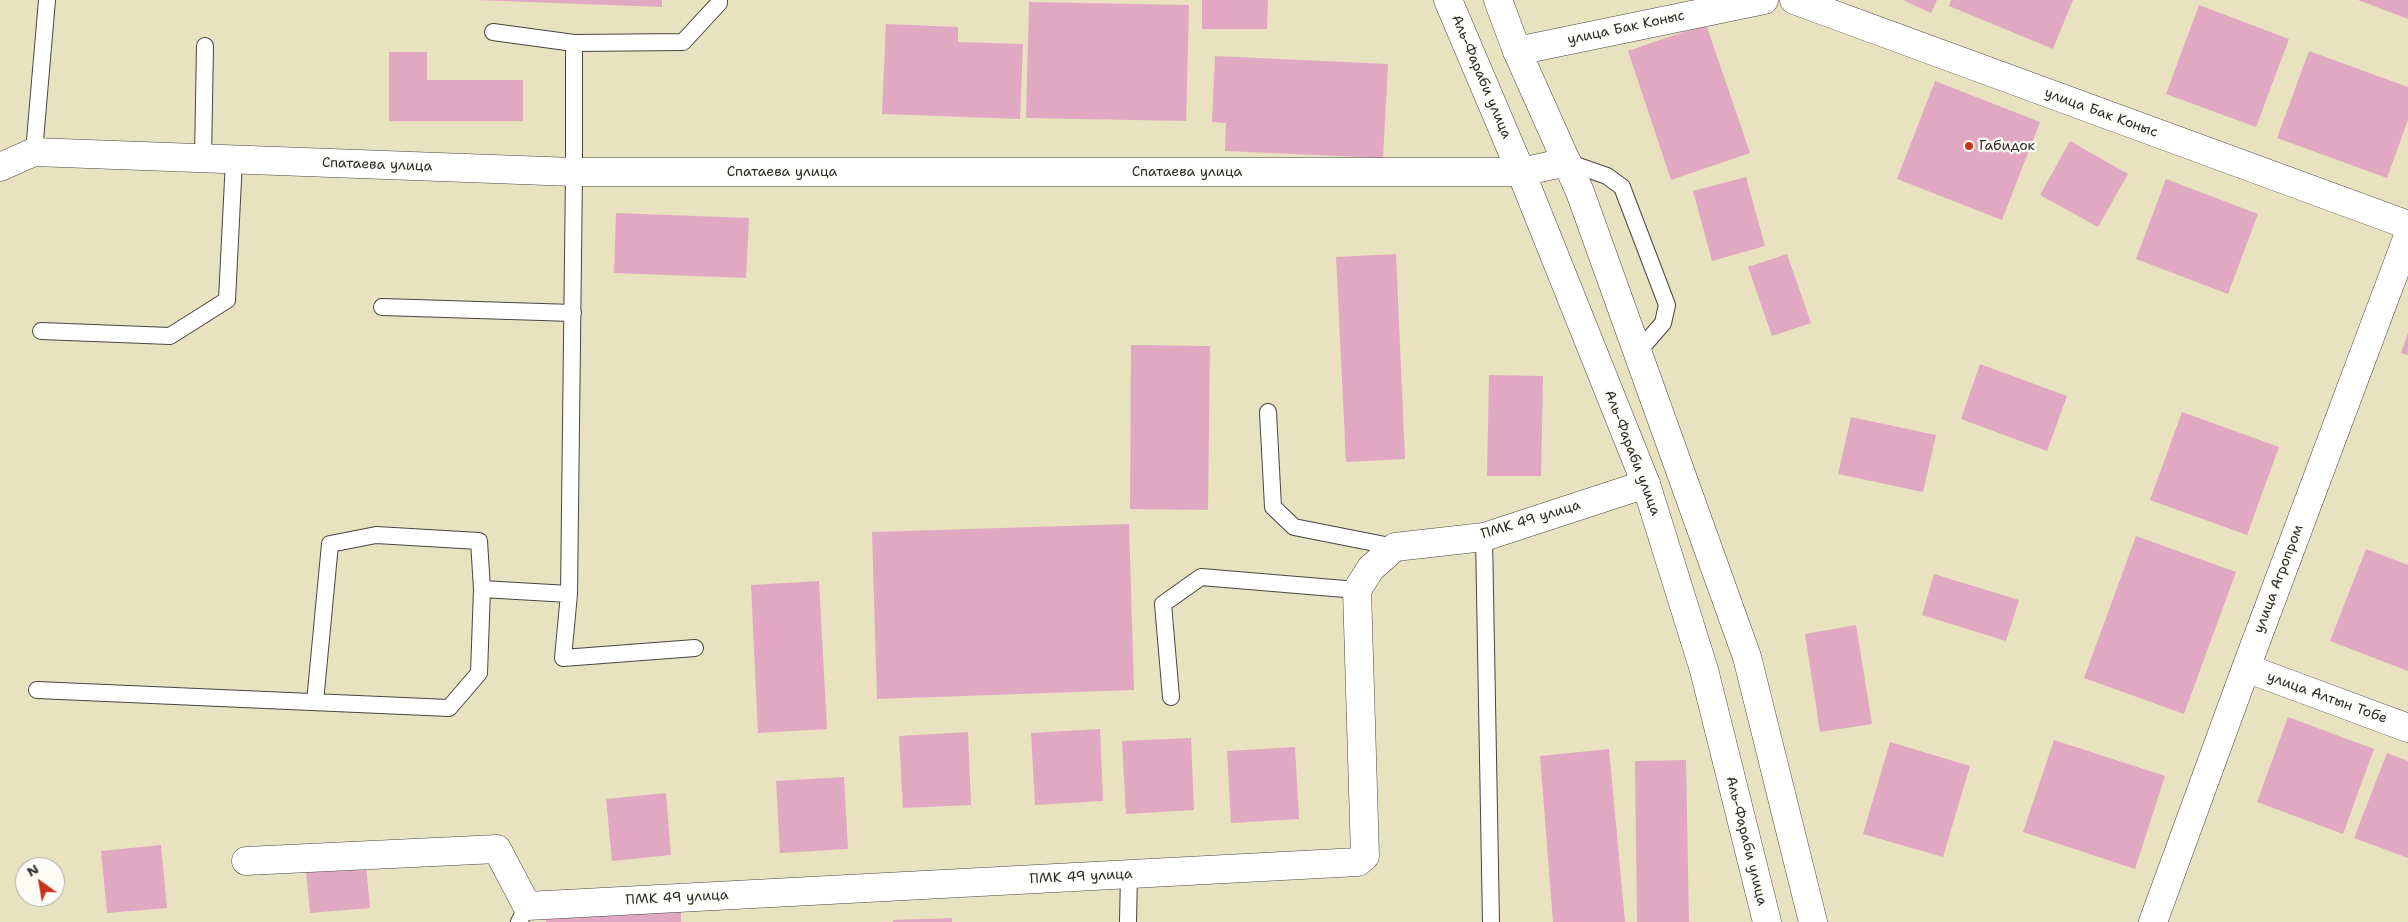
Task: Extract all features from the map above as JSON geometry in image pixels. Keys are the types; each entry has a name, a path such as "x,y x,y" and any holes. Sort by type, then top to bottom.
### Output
{"street":[{"name":"Аль-Фараби улица","path":"1448,0 1521,172 1646,484 1704,670 1766,922"},
{"path":"1498,0 1517,51 1580,192 1747,657 1813,922"},
{"name":"улица Бак Коныс","path":"1517,51 1764,0"},
{"name":"улица Бак Коныс","path":"1794,0 2408,225"},
{"name":"Спатаева улица","path":"0,167 34,152 574,172 1521,172 1567,162"},
{"name":"улица Агропром","path":"2153,922 2408,236"},
{"name":"ПМК 49 улица","path":"1395,547 1484,537 1646,484"},
{"path":"1357,590 1371,568 1395,547"},
{"name":"ПМК 49 улица","path":"246,861 497,849 523,914 1129,874 1358,862 1364,856 1357,590"},
{"name":"улица Алтын Тобе","path":"2246,668 2408,728"}],"lane":[{"path":"34,152 47,0"},
{"path":"493,32 574,43 683,42 719,3 719,0"},
{"path":"574,43 569,594 564,658 695,648"},
{"path":"203,158 205,46"},
{"path":"41,331 170,336 227,300 234,160"},
{"path":"1567,162 1607,176 1622,187 1668,305 1662,323 1637,353"},
{"path":"382,307 572,314"},
{"path":"1268,412 1273,507 1294,527 1395,547"},
{"path":"37,690 449,708 479,672 482,589 479,541 376,535 330,544 316,702"},
{"path":"1484,537 1491,922"},
{"path":"1172,697 1163,604 1201,577 1357,590"},
{"path":"482,589 569,594"},
{"path":"1128,922 1129,874"}],"building":[{"path":"475,0 662,0 662,7"},
{"path":"1202,0 1268,0 1267,29 1202,29"},
{"path":"1903,0 1937,0 1931,13"},
{"path":"1951,0 2073,0 2053,49 1949,6"},
{"path":"2358,0 2408,0 2408,19"},
{"path":"1029,2 1189,5 1186,121 1026,118"},
{"path":"2199,5 2289,39 2256,127 2166,94"},
{"path":"886,24 958,27 958,42 1023,44 1020,119 882,114"},
{"path":"1706,24 1750,153 1671,180 1628,51"},
{"path":"2309,51 2408,87 2408,120 2387,178 2277,138"},
{"path":"389,52 427,52 427,80 523,80 523,121 389,121"},
{"path":"1215,56 1388,64 1383,158 1225,151 1226,123 1212,122"},
{"path":"1935,81 2040,122 2002,220 1897,179"},
{"path":"2070,141 2128,174 2098,227 2040,195"},
{"path":"1746,177 1765,246 1712,261 1693,191"},
{"path":"2166,179 2258,214 2228,294 2136,259"},
{"path":"616,213 749,218 746,278 614,273"},
{"path":"1396,254 1405,459 1346,462 1336,257"},
{"path":"1787,254 1811,323 1772,336 1748,267"},
{"path":"2408,333 2408,355 2401,353"},
{"path":"1131,345 1210,346 1208,510 1130,509"},
{"path":"1980,364 2067,396 2047,451 1961,419"},
{"path":"1489,375 1543,376 1541,476 1487,476"},
{"path":"2182,412 2279,447 2247,535 2150,500"},
{"path":"1851,417 1936,435 1923,492 1838,474"},
{"path":"1129,524 1134,690 877,699 872,532"},
{"path":"2136,536 2236,572 2184,714 2084,678"},
{"path":"2366,549 2408,565 2408,671 2330,641"},
{"path":"1934,574 2019,600 2006,641 1922,615"},
{"path":"819,581 827,729 758,733 751,585"},
{"path":"1856,625 1872,724 1820,732 1805,634"},
{"path":"2288,717 2374,749 2343,834 2257,802"},
{"path":"1100,729 1103,801 1035,805 1031,733"},
{"path":"968,732 971,805 903,808 899,736"},
{"path":"1191,738 1194,810 1126,814 1122,741"},
{"path":"2054,740 2165,776 2135,869 2023,832"},
{"path":"1890,742 1970,766 1943,857 1863,834"},
{"path":"1295,747 1299,819 1231,823 1227,751"},
{"path":"1609,749 1625,922 1553,922 1540,756"},
{"path":"2387,753 2408,761 2408,858 2354,838"},
{"path":"1686,760 1689,922 1637,922 1635,761"},
{"path":"844,777 848,849 780,853 776,781"},
{"path":"666,793 671,855 612,861 606,799"},
{"path":"161,845 167,908 107,913 101,851"},
{"path":"364,845 370,908 310,913 304,851"},
{"path":"546,908 681,909 681,922 546,922"},
{"path":"952,918 952,922 893,922 893,920"}],"place":[{"name":"Габидок","path":"1969,146"}]}
